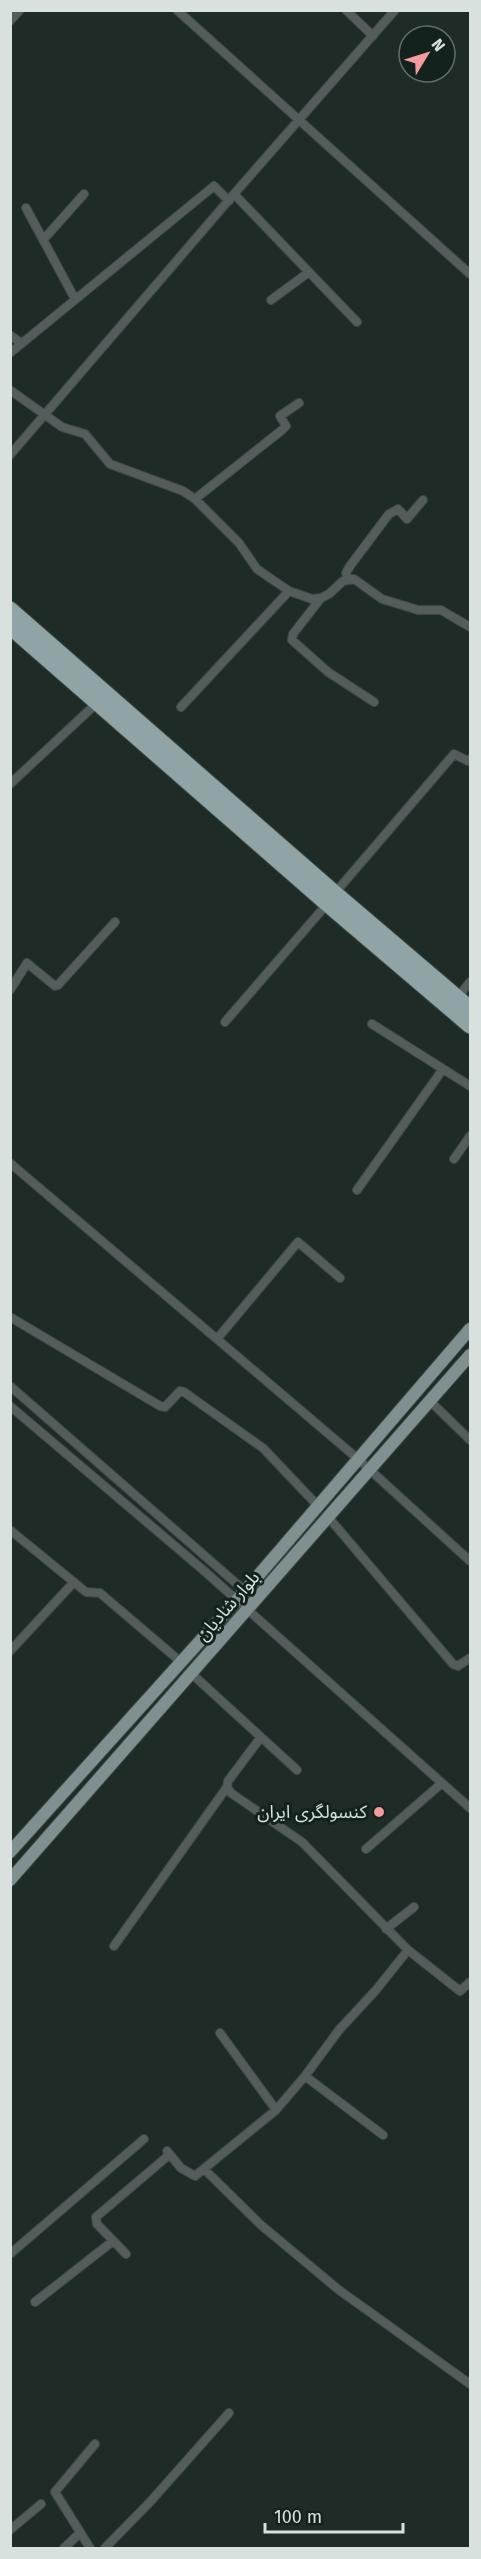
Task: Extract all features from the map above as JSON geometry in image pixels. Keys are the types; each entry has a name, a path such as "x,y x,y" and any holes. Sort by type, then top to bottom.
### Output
{"highway":[{"path":"10,609 471,1026"},
{"path":"10,627 331,899 471,1008"}],"main road":[{"name":"بلوار شادیان","path":"10,1852 241,1595 471,1329"},
{"name":"بلوار شادیان","path":"10,1880 471,1355"}],"street":[{"path":"10,21 20,10"},
{"path":"177,10 300,118 471,274"},
{"path":"346,10 372,36"},
{"path":"10,455 231,197 396,10"},
{"path":"10,353 214,186 231,197 357,322"},
{"path":"43,240 84,194"},
{"path":"26,208 75,299"},
{"path":"271,300 309,272"},
{"path":"10,335 21,343"},
{"path":"10,390 62,427 86,434 110,464 183,490 239,543 257,569 289,591 312,599 321,598"},
{"path":"195,499 282,430 286,426 280,416 299,403"},
{"path":"348,578 346,573 350,566 389,514 398,509 407,519 423,500"},
{"path":"374,702 328,672 292,640 321,598 348,578 354,579 382,599 418,610 441,610 471,627"},
{"path":"182,707 289,591"},
{"path":"10,784 98,702"},
{"path":"225,1022 454,754 468,761 471,759"},
{"path":"10,990 27,963 55,986 58,985 115,922"},
{"path":"458,997 471,982"},
{"path":"372,1024 471,1086"},
{"path":"357,1190 443,1069"},
{"path":"454,1159 471,1136"},
{"path":"10,1163 370,1469 471,1561"},
{"path":"218,1339 298,1242 340,1278"},
{"path":"10,1317 160,1406 165,1407 176,1393 184,1392 262,1448 318,1506"},
{"path":"10,1386 241,1595 248,1610 471,1808"},
{"path":"430,1401 471,1440"},
{"path":"10,1406 241,1595"},
{"path":"329,1518 453,1664 458,1666 471,1658"},
{"path":"10,1530 86,1592 100,1593 181,1662"},
{"path":"10,1651 74,1582"},
{"path":"192,1674 297,1770"},
{"path":"114,1946 261,1737"},
{"path":"366,1850 442,1783"},
{"path":"227,1787 231,1793 302,1842 408,1950 460,1991 471,1982"},
{"path":"386,1929 414,1906"},
{"path":"126,2254 97,2224 96,2217 168,2153 181,2168 196,2176 276,2110 339,2030 376,1990 408,1950"},
{"path":"220,2033 276,2110"},
{"path":"305,2076 383,2135"},
{"path":"10,2254 144,2139"},
{"path":"204,2169 261,2225 339,2290 471,2384"},
{"path":"35,2302 113,2241"},
{"path":"105,2548 150,2502 229,2413"},
{"path":"90,2548 55,2492 95,2444"},
{"path":"10,2530 41,2504"},
{"path":"67,2546 80,2533"}],"place":[{"name":"کنسولگری ایران","path":"379,1812"}]}
